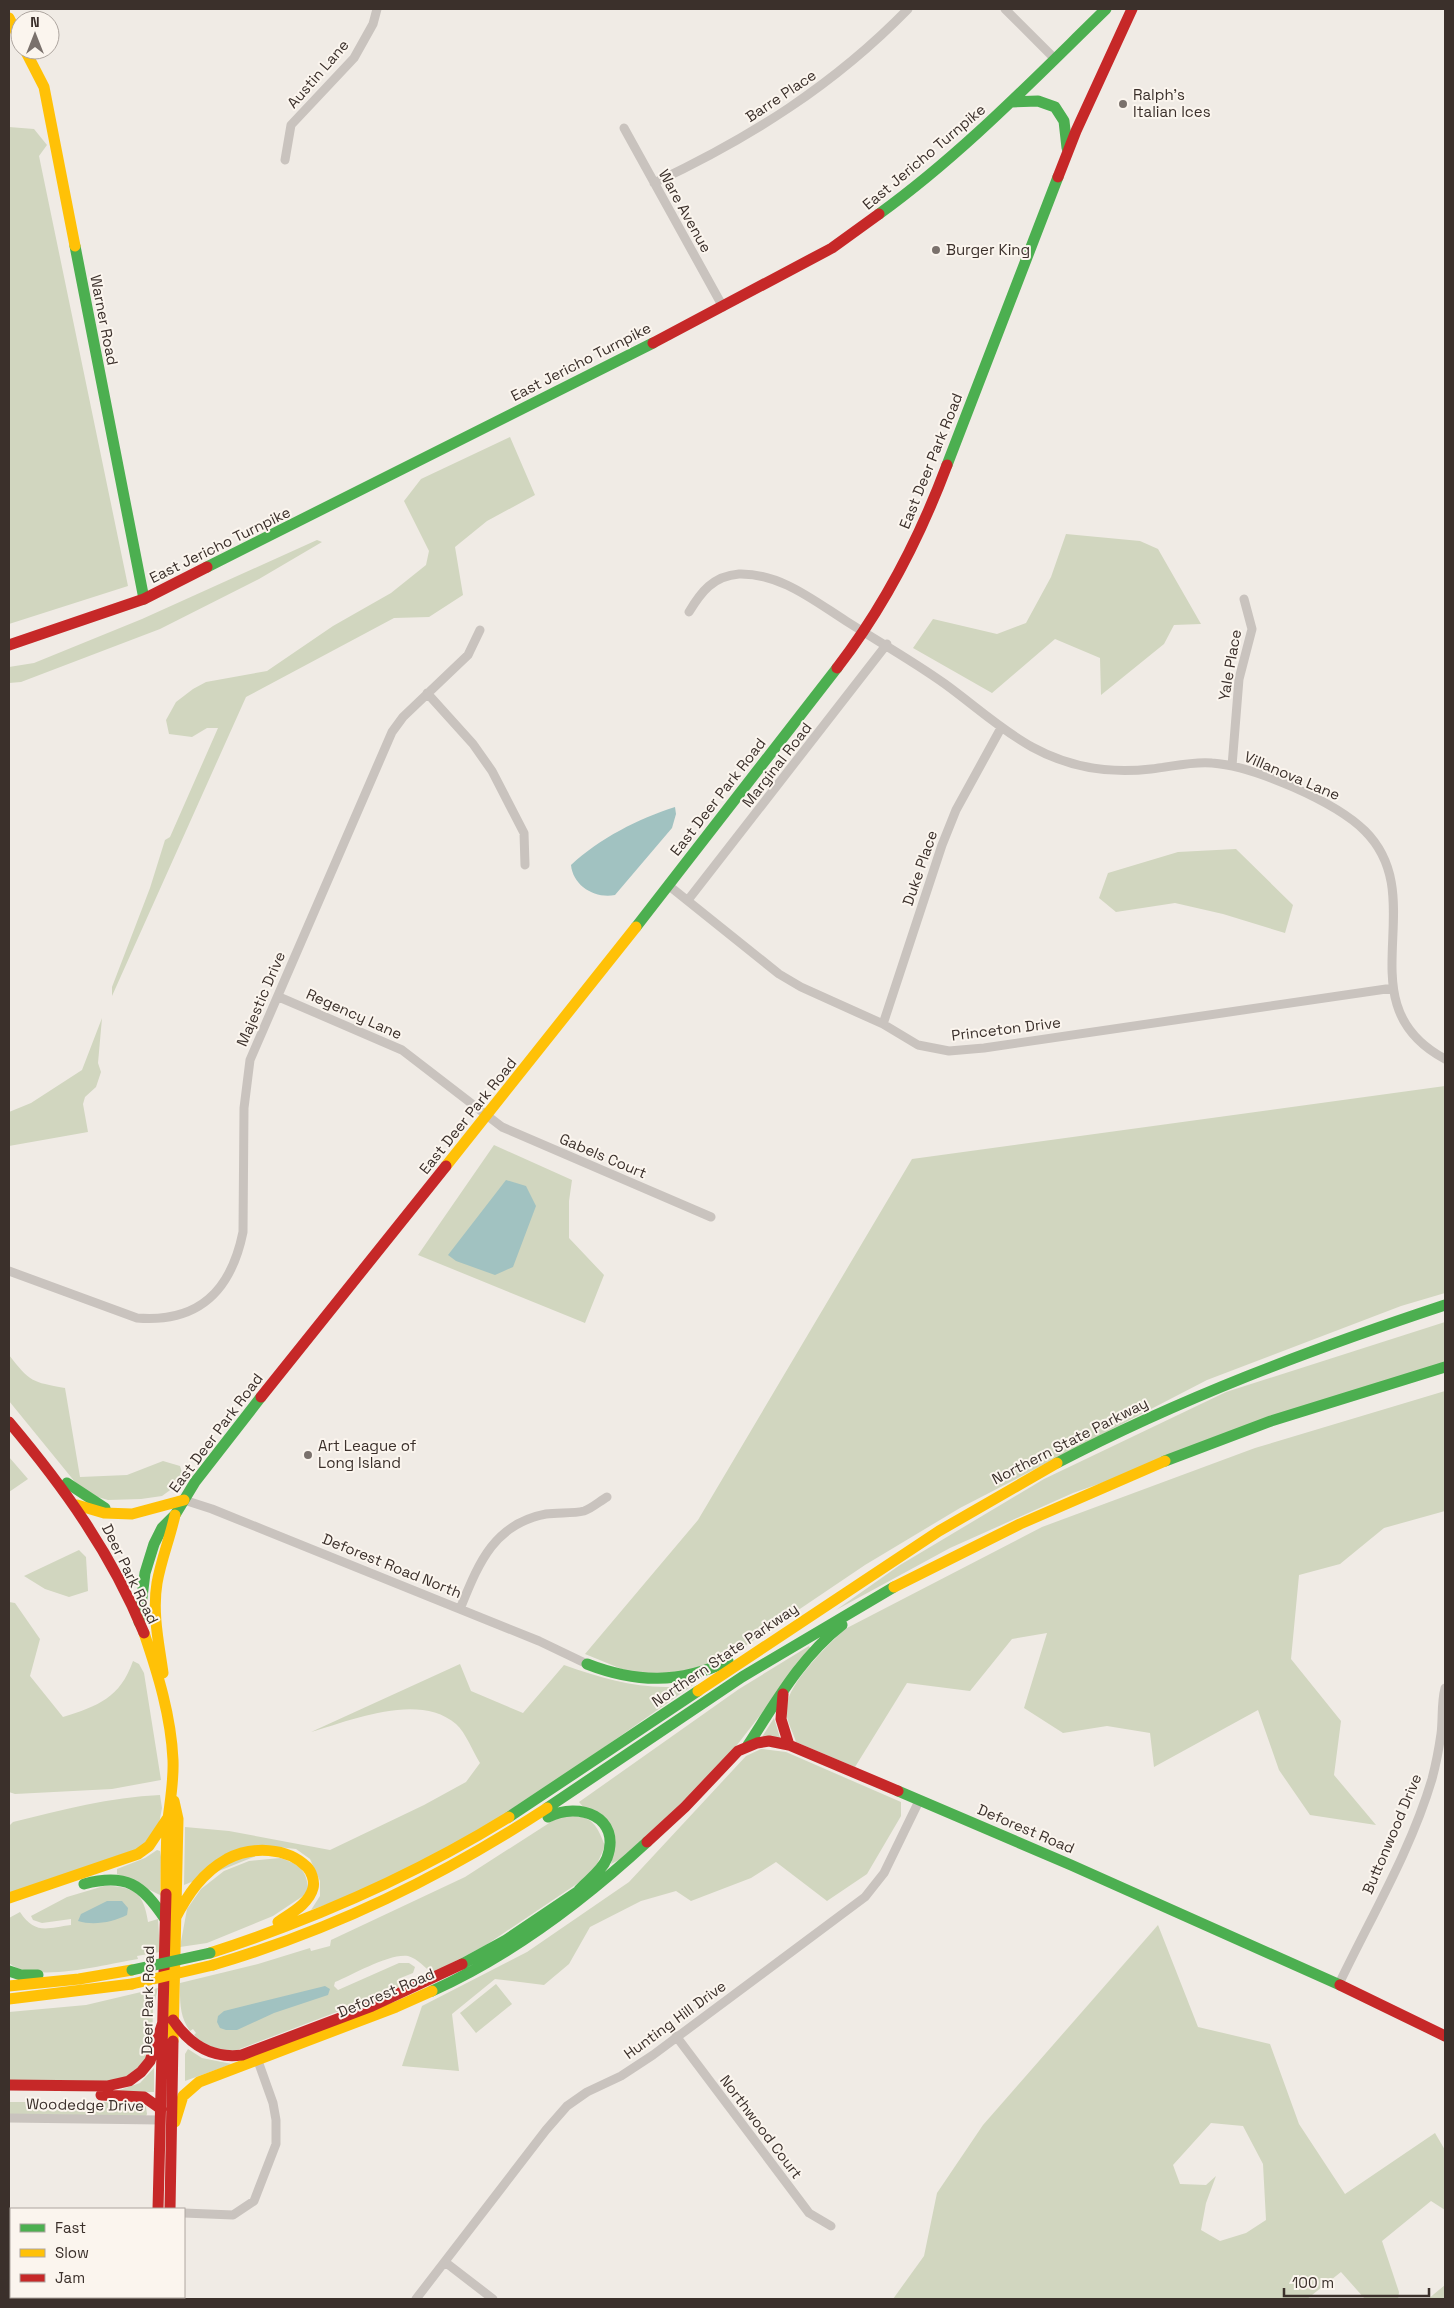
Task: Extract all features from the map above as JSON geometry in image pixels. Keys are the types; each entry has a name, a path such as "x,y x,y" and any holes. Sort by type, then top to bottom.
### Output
{"main road":[{"name":"East Jericho Turnpike","path":"9,645 144,598 723,307 832,248 915,188 1012,102 1054,58 1106,9"},
{"name":"East Deer Park Road","path":"139,1622 146,1573 154,1544 162,1528 175,1515 194,1482 313,1330 487,1117 865,632 903,564 934,500 1067,153 1096,83 1132,9"},
{"name":"Warner Road","path":"30,60 44,87 144,598"},
{"path":"1012,102 1046,101 1055,106 1064,120 1067,134 1067,153"},
{"name":"Northern State Parkway","path":"9,1986 106,1975 210,1953 318,1916 392,1884 455,1851 518,1812 965,1514 1025,1480 1119,1431 1282,1361 1445,1305"},
{"name":"Northern State Parkway","path":"9,1999 132,1984 213,1965 264,1950 322,1929 409,1890 479,1851 779,1654 927,1568 1021,1522 1150,1465 1298,1411 1445,1367"},
{"name":"Deer Park Road","path":"9,1422 44,1462 77,1505 106,1552 139,1622 167,1713 172,1793 178,1819 170,1919"},
{"path":"44,1462 81,1494 96,1504 122,1515"},
{"path":"77,1505 105,1513 122,1515 140,1514 175,1500 184,1500"},
{"name":"East Deer Park Road","path":"167,1713 158,1638 156,1602 159,1576 175,1515"},
{"path":"748,1744 812,1654 833,1631 888,1598 927,1568"},
{"path":"587,1664 606,1672 638,1679 662,1680 684,1678 715,1668 786,1632"},
{"path":"783,1693 781,1719 789,1745"},
{"name":"Deforest Road","path":"172,2139 179,2106 190,2088 204,2079 258,2061 396,2008 473,1970 561,1915 603,1883 685,1806 734,1755 748,1744 768,1741 789,1745 1036,1849 1339,1984 1445,2036"},
{"name":"Deer Park Road","path":"170,2208 172,2139 168,2021 170,1919 168,1819 172,1793"},
{"path":"479,1851 532,1827 562,1809 574,1808 589,1811 606,1830 609,1841 608,1851 601,1867 579,1890"},
{"path":"9,1898 138,1854 149,1846 168,1819"},
{"path":"9,1909 97,1880 114,1878 129,1881 144,1890 170,1919 194,1886 209,1871 227,1860 249,1852 270,1850 289,1852 302,1859 310,1870 313,1882 312,1892 306,1905 285,1919 210,1953"},
{"name":"Deforest Road","path":"168,2021 188,2040 205,2051 228,2056 247,2052 370,2007 430,1981 516,1934 579,1890 623,1863"},
{"path":"9,1971 28,1975 106,1975"},
{"path":"9,2085 107,2086 129,2081 141,2072 150,2061 168,2021"},
{"name":"Deer Park Road","path":"158,2208 160,2115 168,2021"},
{"path":"9,2094 134,2095 148,2098 160,2115"}],"street":[{"name":"Austin Lane","path":"285,160 291,125 354,58 373,24 377,9"},
{"name":"Barre Place","path":"654,183 734,144 793,107 855,59 908,9"},
{"path":"1005,9 1054,58"},
{"name":"Ware Avenue","path":"624,128 723,307"},
{"name":"Villanova Lane","path":"689,612 703,590 711,583 739,574 763,576 788,584 887,644 1001,728 1060,761 1091,770 1122,771 1194,763 1232,766 1259,774 1330,805 1366,833 1380,850 1392,886 1393,988 1395,1005 1413,1036 1427,1049 1445,1059"},
{"name":"Yale Place","path":"1232,766 1238,679 1252,629 1244,599"},
{"name":"Majestic Drive","path":"9,1271 137,1318 158,1319 173,1317 194,1309 213,1295 229,1277 238,1256 243,1232 245,1084 250,1060 259,1036 278,997 386,745 403,716 468,655 480,630"},
{"name":"Marginal Road","path":"688,900 887,644"},
{"path":"427,693 473,744 492,771 524,834 525,865"},
{"name":"Duke Place","path":"883,1024 956,810 1001,728"},
{"name":"Princeton Drive","path":"668,885 779,974 801,987 883,1024 918,1045 949,1051 993,1047 1393,988"},
{"name":"Regency Lane","path":"278,997 402,1050 487,1117"},
{"name":"Gabels Court","path":"487,1117 502,1127 544,1146 711,1217"},
{"path":"460,1609 477,1568 488,1549 503,1533 524,1521 543,1515 584,1511 607,1497"},
{"name":"Deforest Road North","path":"184,1500 212,1509 539,1641 587,1664"},
{"name":"Buttonwood Drive","path":"1339,1984 1400,1857 1427,1792 1441,1733 1441,1704 1445,1688"},
{"name":"Hunting Hill Drive","path":"416,2299 546,2130 567,2106 588,2092 621,2076 652,2056 676,2036 864,1897 884,1873 919,1801"},
{"name":"Northwood Court","path":"676,2036 808,2213 831,2226"},
{"path":"185,2214 233,2215 254,2200 276,2144 276,2120 273,2103 258,2061"},
{"name":"Woodedge Drive","path":"9,2118 160,2115"},
{"path":"446,2262 493,2299"}],"green space":[{"path":"9,127 34,129 47,145 39,156 128,586 9,624"},
{"path":"510,437 535,495 487,521 455,547 463,595 429,617 394,618 246,697 112,996 112,987 150,888 165,840 170,837 218,728 207,728 192,737 169,734 166,720 176,702 206,682 267,671 333,626 391,593 426,565 429,551 404,501 421,479"},
{"path":"1066,534 1140,541 1158,549 1201,624 1174,625 1164,644 1101,695 1100,658 1055,639 992,693 913,648 933,619 997,634 1026,623 1051,577"},
{"path":"317,540 322,542 259,579 160,629 21,682 9,683 9,667 34,663 142,619"},
{"path":"1236,849 1293,905 1285,933 1223,914 1175,903 1116,912 1099,898 1108,873 1178,852"},
{"path":"102,1018 98,1063 101,1072 96,1087 85,1097 83,1104 88,1132 9,1146 9,1112 31,1103 82,1070"},
{"path":"1445,1086 1445,1293 1401,1306 1207,1380 960,1508 865,1565 708,1669 664,1678 629,1672 585,1654 698,1520 912,1159"},
{"path":"494,1145 572,1180 569,1201 569,1238 604,1275 585,1323 418,1255"},
{"path":"1445,1322 1445,1362 1073,1493 950,1548 836,1610 900,1565 1044,1479 1226,1392"},
{"path":"9,1355 22,1371 32,1379 65,1388 80,1477 127,1475 163,1461 180,1466 184,1480 162,1496 141,1499 108,1500 84,1493 9,1401"},
{"path":"1445,1391 1445,1511 1384,1528 1340,1564 1299,1575 1291,1659 1341,1721 1334,1775 1376,1825 1310,1815 1279,1770 1258,1710 1154,1767 1150,1733 1107,1726 1063,1733 1024,1708 1047,1633 1012,1639 970,1691 907,1683 855,1767 796,1742 787,1716 786,1708 789,1698 801,1676 845,1629 1042,1527 1255,1448"},
{"path":"9,1457 28,1479 9,1492"},
{"path":"79,1550 86,1557 88,1591 69,1597 45,1589 24,1576"},
{"path":"9,1602 15,1603 40,1639 30,1676 63,1717 87,1709 106,1699 122,1684 133,1661 139,1664 144,1673 161,1780 112,1789 15,1794 9,1792"},
{"path":"809,1646 811,1650 730,1754 685,1801 619,1860 611,1864 615,1845 579,1802 739,1689"},
{"path":"460,1664 471,1691 523,1713 564,1665 612,1680 643,1686 676,1687 693,1685 532,1798 389,1882 311,1910 320,1896 320,1881 310,1859 296,1849 278,1847 184,1885 185,1827 229,1831 330,1850 424,1805 466,1782 480,1763 460,1728 441,1715 424,1710 405,1709 365,1716 311,1732"},
{"path":"774,1718 780,1738 762,1737"},
{"path":"761,1749 786,1752 901,1802 901,1816 867,1874 827,1901 776,1862 751,1878 691,1901 676,1891 641,1901 590,1927 569,1964 544,1985 495,1979 452,2014 459,2071 402,2066 422,2006 527,1952 629,1882 746,1756"},
{"path":"160,1795 162,1808 159,1824 141,1848 9,1893 9,1826 13,1822 104,1801"},
{"path":"560,1816 578,1816 590,1820 598,1830 605,1846 593,1873 486,1945 433,1973 408,1956 391,1958 371,1965 335,1982 334,1986 338,1990 399,1963 409,1963 415,1967 413,1973 398,1979 400,1986 392,1991 237,2050 219,2049 209,2045 194,2035 196,2033 193,2029 190,2031 186,2025 181,2008 180,1983 258,1964 310,1948 311,1951 330,1946 331,1940 465,1877"},
{"path":"157,1850 160,1851 161,1857 160,1895 117,1874 117,1869 145,1858"},
{"path":"280,1858 293,1863 301,1869 306,1878 309,1892 273,1916 207,1943 180,1947 187,1909 201,1889 224,1871 249,1861"},
{"path":"104,1886 114,1886 136,1893 144,1904 148,1922 158,1919 160,1952 137,1956 138,1959 71,1971 36,1972 21,1969 9,1963 9,1918 20,1912 36,1927 48,1928 71,1925 71,1919 42,1923 33,1920 31,1916 67,1897"},
{"path":"1158,1925 1198,2027 1270,2044 1299,2124 1345,2194 1435,2133 1445,2150 1445,2210 1431,2201 1382,2241 1399,2292 1398,2299 1365,2299 1341,2272 1307,2299 893,2299 924,2256 937,2193 983,2125","holes":["1211,2123 1243,2126 1263,2164 1266,2220 1246,2233 1220,2241 1201,2230 1206,2203 1216,2176 1206,2185 1180,2184 1173,2165"]},
{"path":"496,1984 512,2004 476,2033 460,2013"},
{"path":"158,1988 153,2009 152,2046 146,2061 121,2081 9,2082 9,2012 86,2005"},
{"path":"188,2049 202,2058 232,2064 185,2081 185,2054"},
{"path":"154,2068 154,2092 114,2092 140,2083"},
{"path":"9,2102 141,2102 146,2107 147,2114 146,2116 9,2114"},
{"path":"9,2243 10,2298 142,2298 137,2299 9,2299"},
{"path":"1445,2285 1445,2299 1428,2299"}],"water":[{"path":"675,807 676,814 672,828 615,895 607,896 593,893 576,879 571,865 594,846 620,830 647,817"},
{"path":"506,1180 526,1186 536,1206 513,1267 495,1275 456,1261 448,1255"},
{"path":"107,1901 122,1901 128,1908 127,1915 116,1920 103,1922 90,1923 78,1921 81,1914"},
{"path":"325,1986 330,1989 328,1995 274,2013 237,2030 220,2028 217,2022 218,2016 224,2011"}],"traffic: fast":[{"path":"879,214 910,191 968,141 1106,9"},
{"path":"1012,102 1038,101 1055,107 1064,121 1067,148"},
{"path":"947,465 1058,177"},
{"path":"75,246 144,599"},
{"path":"207,567 653,343"},
{"path":"636,927 837,668"},
{"path":"1057,1463 1151,1417 1248,1376 1296,1357 1445,1305"},
{"path":"1165,1461 1271,1421 1445,1367"},
{"path":"139,1622 145,1573 154,1544 162,1528 175,1515 195,1482 261,1397"},
{"path":"67,1483 105,1508"},
{"path":"547,1808 742,1677 894,1587"},
{"path":"748,1745 790,1681 814,1651 842,1625"},
{"path":"587,1664 623,1675 658,1678 693,1674 728,1661"},
{"path":"509,1817 698,1691"},
{"path":"898,1791 1071,1865 1340,1985"},
{"path":"548,1817 560,1812 584,1812 595,1816 603,1823 608,1832 610,1844 605,1863 579,1890"},
{"path":"432,1991 490,1961 546,1925 598,1885 647,1842"},
{"path":"84,1884 111,1880 132,1884 149,1897 165,1919"},
{"path":"462,1964 506,1940 586,1886"},
{"path":"132,1970 210,1953"},
{"path":"9,1971 21,1975 38,1975"}],"traffic: slow":[{"path":"30,60 44,87 75,246"},
{"path":"446,1166 636,927"},
{"path":"894,1587 1020,1524 1165,1461"},
{"path":"698,1691 939,1531 1057,1463"},
{"path":"77,1505 104,1513 132,1514 184,1500"},
{"path":"163,1673 155,1606 157,1583 175,1515"},
{"path":"144,1633 163,1695 172,1744 173,1769 167,1829 166,1894"},
{"path":"173,2041 178,1819 174,1801"},
{"path":"213,1965 302,1935 386,1899 467,1857 547,1808"},
{"path":"210,1953 288,1926 364,1894 437,1858 509,1817"},
{"path":"9,1898 138,1854 149,1846 167,1819"},
{"path":"175,1919 196,1885 218,1865 227,1859 247,1852 269,1851 290,1855 299,1860 308,1869 313,1882 313,1888 308,1899 294,1912 278,1922"},
{"path":"132,1984 213,1965"},
{"path":"9,1986 79,1979 132,1970"},
{"path":"9,1999 132,1984"},
{"path":"175,2122 183,2096 199,2082 396,2007 432,1991"}],"traffic: jam":[{"path":"1058,177 1076,131 1132,9"},
{"path":"653,343 832,248 879,214"},
{"path":"837,668 870,621 900,571 925,519 947,465"},
{"path":"9,645 144,599 207,567"},
{"path":"261,1397 446,1166"},
{"path":"9,1422 85,1522 117,1576 144,1633"},
{"path":"783,1694 781,1719 789,1745"},
{"path":"647,1842 685,1807 738,1751 757,1743 769,1741 789,1745 898,1791"},
{"path":"158,2208 166,1894"},
{"path":"173,2020 187,2037 203,2048 221,2055 242,2055 372,2006 462,1964"},
{"path":"1340,1985 1445,2036"},
{"path":"9,2085 107,2086 129,2081 141,2072 150,2061 163,2022"},
{"path":"170,2208 173,2041"},
{"path":"101,2095 144,2097 161,2109"}],"place":[{"name":"Ralph's Italian Ices","path":"1123,104"},
{"name":"Burger King","path":"936,250"},
{"name":"Art League of Long Island","path":"308,1455"}]}
